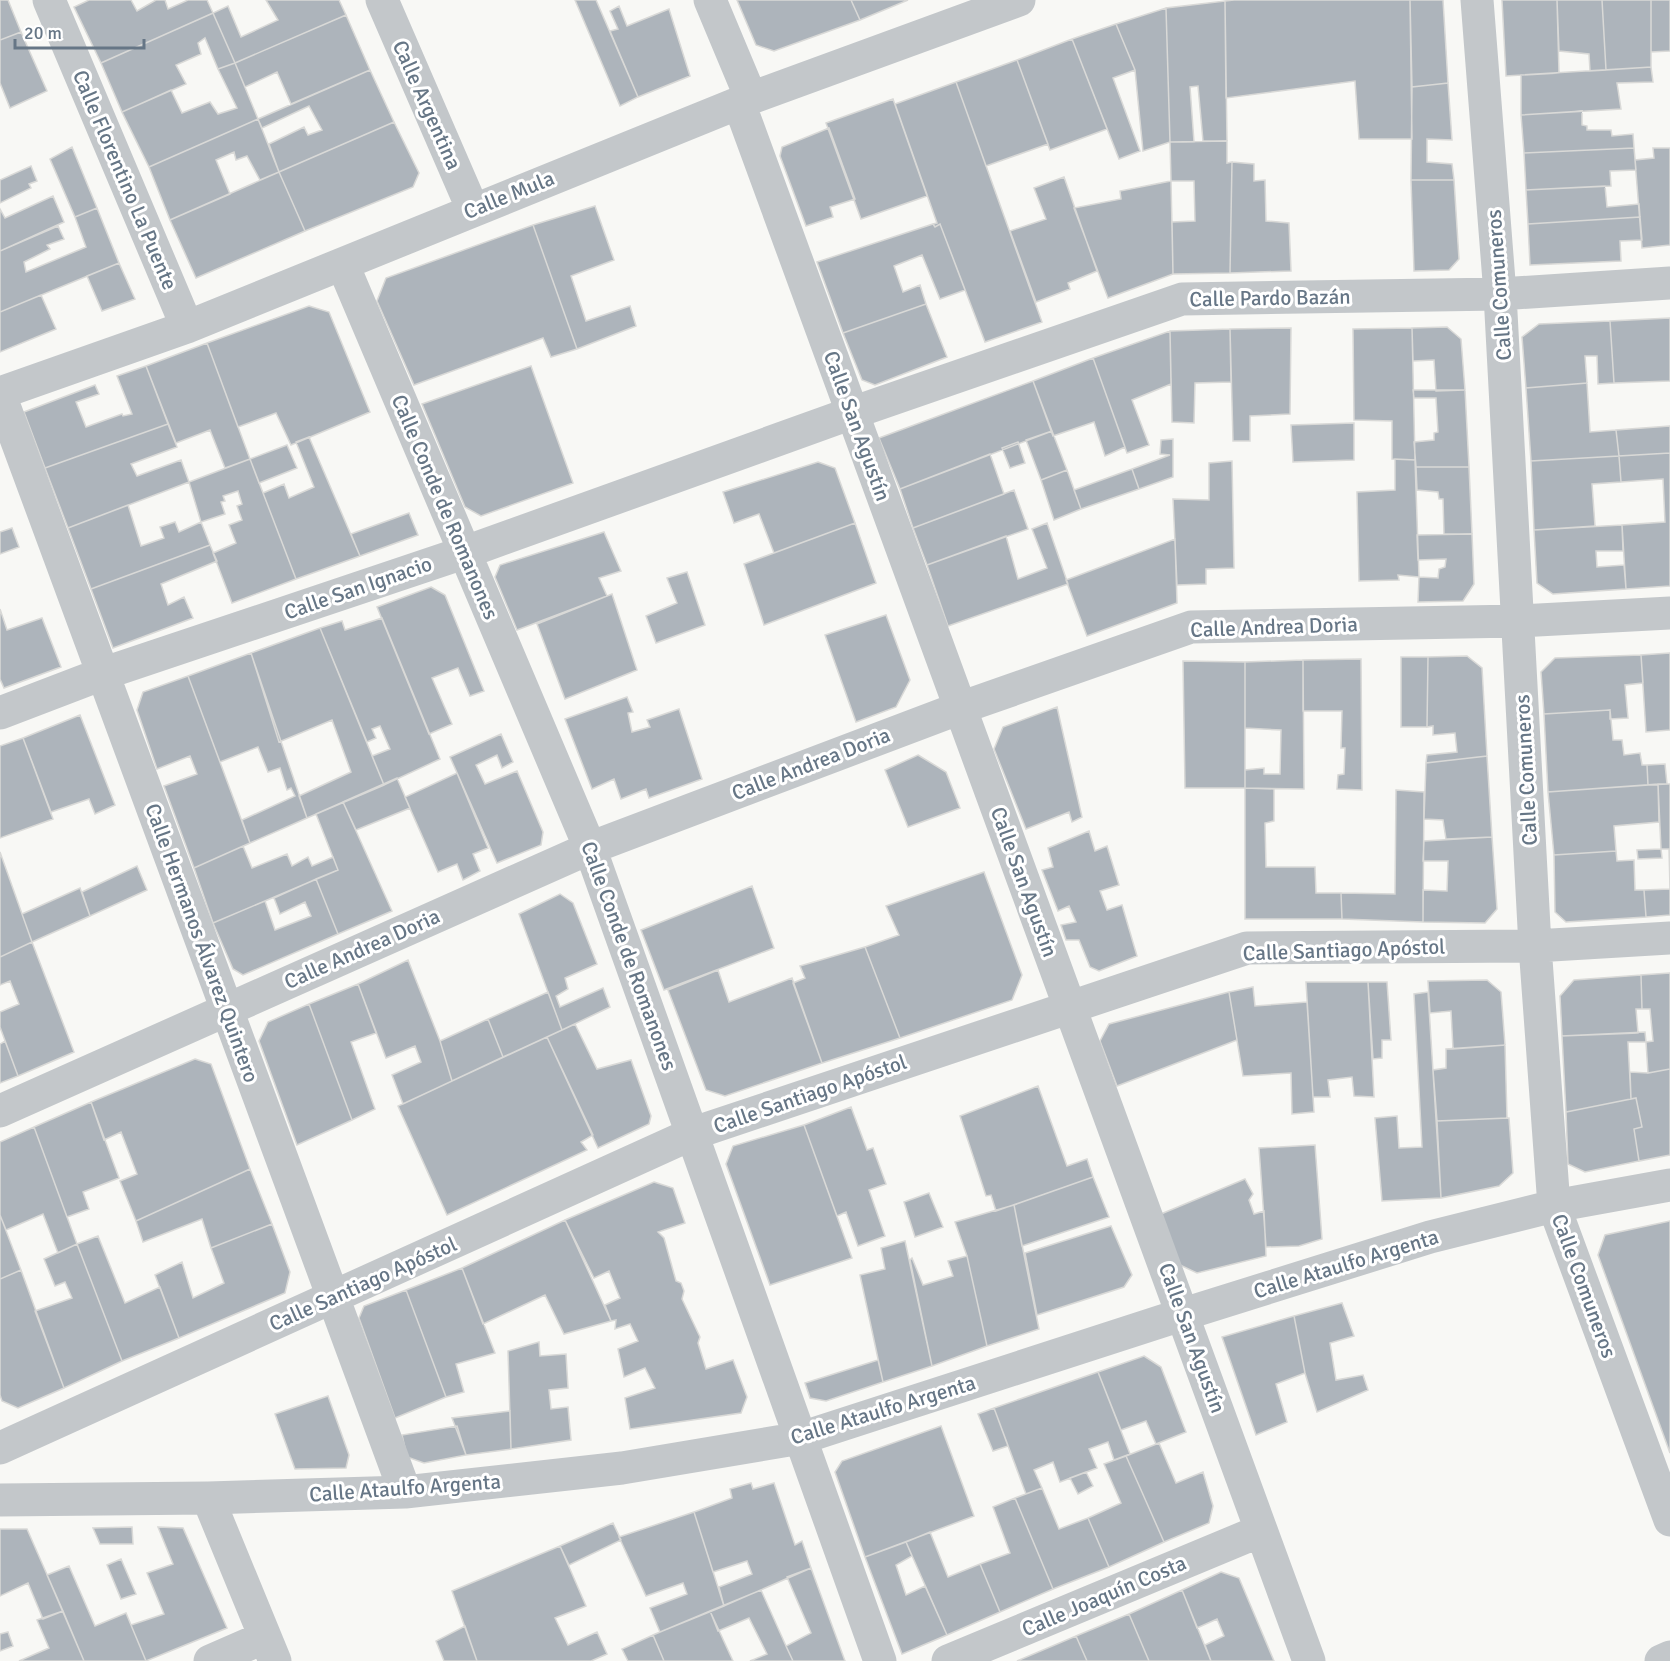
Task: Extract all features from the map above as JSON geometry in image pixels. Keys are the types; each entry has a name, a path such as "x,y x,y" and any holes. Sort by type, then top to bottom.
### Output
{"street":[{"name":"Calle Florentino La Puente","path":"49,0 187,327"},
{"name":"Calle Argentina","path":"382,0 473,210"},
{"name":"Calle San Agustín","path":"710,0 852,412 1184,1314 1260,1531 1309,1661"},
{"name":"Calle Mula","path":"0,394 187,327 745,100 1019,0"},
{"name":"Calle Comuneros","path":"1477,0 1500,294 1535,946 1554,1206 1670,1520"},
{"name":"Calle Conde de Romanones","path":"343,265 463,553 590,848 694,1133 880,1661"},
{"name":"Calle Pardo Bazán","path":"852,412 1182,299 1500,294 1670,284"},
{"name":"Calle Hermanos Álvarez Quintero","path":"0,394 405,1492"},
{"name":"Calle San Ignacio","path":"0,713 102,674 463,553 852,412"},
{"name":"Calle Andrea Doria","path":"0,1111 590,848 960,708 1191,627 1518,621 1670,613"},
{"name":"Calle Santiago Apóstol","path":"0,1448 694,1133 1248,948 1535,946 1670,938"},
{"name":"Calle Ataulfo Argenta","path":"0,1500 208,1498 405,1492 622,1468 801,1438 1430,1237 1554,1206 1670,1185"},
{"path":"208,1498 270,1649 210,1661"},
{"name":"Calle Joaquín Costa","path":"948,1661 1260,1531"},
{"path":"1661,1661 1670,1657"}],"building":[{"path":"0,0 8,0 21,32 0,40"},
{"path":"89,0 131,0 137,11 156,0 165,0 168,9 188,0 207,0 213,13 101,63 74,7"},
{"path":"266,0 339,0 346,15 235,63 213,13 228,6 241,37 278,20"},
{"path":"575,0 596,0 638,97 620,106"},
{"path":"737,0 851,0 860,20 774,51 756,45"},
{"path":"851,0 908,0 860,20"},
{"path":"1410,0 1412,139 1359,139 1355,81 1226,98 1225,1"},
{"path":"1410,0 1443,0 1448,83 1412,87"},
{"path":"1502,0 1557,0 1559,73 1506,76"},
{"path":"1557,0 1602,0 1606,70 1590,71 1589,54 1559,51"},
{"path":"1602,0 1651,0 1651,67 1606,70"},
{"path":"1651,0 1670,0 1670,51 1651,52"},
{"path":"1225,1 1227,141 1203,141 1198,86 1190,87 1194,142 1170,142 1166,8"},
{"path":"619,6 627,26 669,9 690,76 638,97 610,31 618,29 610,11"},
{"path":"1166,8 1170,142 1143,151 1135,70 1116,24"},
{"path":"213,13 235,63 218,69 205,38 198,43 201,54 176,65 186,84 122,112 101,63"},
{"path":"346,15 370,70 291,104 277,72 245,87 235,63"},
{"path":"1116,24 1135,70 1113,78 1140,151 1119,159 1072,39"},
{"path":"21,32 47,91 10,108 0,83 0,40"},
{"path":"1072,39 1107,129 1050,150 1017,60"},
{"path":"1017,60 1048,144 986,166 956,82"},
{"path":"235,63 258,119 149,167 122,112 171,90 182,113 210,102 218,114 237,108 218,69"},
{"path":"1651,67 1653,82 1617,83 1621,109 1521,115 1521,75"},
{"path":"370,70 394,122 279,172 269,144 304,127 308,135 322,130 309,106 262,128 258,119"},
{"path":"956,82 1042,322 985,342 940,224 935,227 933,224 937,223 895,104"},
{"path":"1448,83 1452,140 1427,139 1427,162 1452,164 1454,180 1411,180 1412,87"},
{"path":"893,99 927,196 861,219 826,123"},
{"path":"1582,111 1582,125 1587,126 1587,130 1611,130 1612,136 1633,134 1634,148 1524,153 1521,115"},
{"path":"258,119 279,172 260,180 247,156 236,160 234,152 216,160 230,194 170,220 149,167"},
{"path":"394,122 419,173 413,187 305,231 279,172"},
{"path":"829,128 855,199 830,207 833,217 806,226 780,156 782,147"},
{"path":"1227,141 1227,163 1232,162 1230,273 1173,274 1172,222 1195,221 1194,181 1171,181 1170,142"},
{"path":"72,147 97,208 75,217 50,159"},
{"path":"1634,148 1636,170 1610,171 1611,186 1526,190 1524,153"},
{"path":"1653,148 1670,148 1670,245 1642,248 1635,160 1654,158"},
{"path":"1232,162 1254,164 1254,181 1265,180 1266,221 1289,223 1291,271 1230,273"},
{"path":"31,166 37,181 29,184 31,188 0,203 0,180"},
{"path":"279,172 305,231 196,278 170,220"},
{"path":"1064,177 1097,271 1068,283 1070,289 1036,302 1010,231 1046,219 1034,188"},
{"path":"1411,180 1454,180 1459,259 1449,270 1414,271"},
{"path":"1171,181 1173,274 1108,298 1074,208 1121,199 1120,191"},
{"path":"1605,186 1607,207 1639,204 1640,217 1528,224 1526,190"},
{"path":"53,196 64,222 0,251 0,209 5,218"},
{"path":"595,206 614,260 571,276 586,321 630,306 636,326 577,349 533,225"},
{"path":"97,208 119,263 0,312 0,251 58,226 64,239 47,245 50,249 24,262 26,272 86,247 75,217"},
{"path":"1640,217 1642,240 1620,241 1621,261 1530,265 1528,224"},
{"path":"933,224 935,227 940,224 965,290 940,299 922,255 894,266 903,292 920,285 926,304 843,333 817,262"},
{"path":"533,225 577,349 551,357 543,338 414,385 377,301 386,278"},
{"path":"119,263 135,299 102,311 87,276"},
{"path":"41,295 56,329 0,352 0,312"},
{"path":"926,304 947,357 875,385 862,380 843,333"},
{"path":"309,306 329,312 370,412 291,445 276,413 238,427 207,343"},
{"path":"1670,318 1670,381 1614,383 1610,321"},
{"path":"1610,321 1614,383 1598,384 1597,356 1585,356 1587,383 1526,388 1522,337 1539,324"},
{"path":"1447,327 1461,339 1465,390 1436,391 1434,360 1413,361 1412,328"},
{"path":"1291,328 1290,414 1250,416 1250,441 1233,441 1230,329"},
{"path":"1412,328 1415,460 1392,459 1392,421 1354,420 1353,329"},
{"path":"1230,329 1231,382 1195,383 1194,423 1172,422 1170,331"},
{"path":"1170,331 1171,384 1132,400 1149,445 1127,453 1093,358"},
{"path":"207,343 250,459 225,468 210,430 176,443 146,366"},
{"path":"1093,358 1125,447 1105,456 1094,422 1053,436 1033,381"},
{"path":"146,366 168,424 45,468 24,412 95,385 99,394 76,402 86,427 122,414 123,416 132,414 117,376"},
{"path":"531,366 573,483 481,516 465,507 422,404"},
{"path":"1033,381 1052,431 900,489 879,438"},
{"path":"1587,383 1590,432 1616,430 1619,456 1531,461 1526,388"},
{"path":"1413,390 1465,390 1469,467 1416,467 1414,442 1434,440 1434,433 1438,432 1436,398 1414,398"},
{"path":"1354,423 1354,460 1293,462 1291,425"},
{"path":"168,424 177,447 131,464 137,476 181,460 189,482 68,528 45,468"},
{"path":"1670,426 1670,453 1619,456 1616,430"},
{"path":"1052,431 1067,470 1041,480 1026,440"},
{"path":"309,437 360,556 296,579 263,493 284,484 289,498 314,487 296,442"},
{"path":"1173,439 1173,477 1139,489 1132,469 1170,455 1160,454 1161,440"},
{"path":"1018,442 1025,463 1010,468 1002,448"},
{"path":"287,445 297,468 259,483 250,459"},
{"path":"1670,453 1670,586 1626,589 1622,525 1665,522 1663,479 1621,482 1619,456"},
{"path":"990,454 1004,494 913,528 900,489"},
{"path":"1619,456 1621,482 1592,484 1595,526 1534,530 1531,461"},
{"path":"250,459 296,579 232,603 213,553 236,543 229,525 242,520 237,506 242,504 238,491 223,496 225,501 221,502 225,514 201,522 189,482"},
{"path":"1395,459 1415,460 1419,577 1398,575 1399,580 1359,581 1357,492 1395,490"},
{"path":"1232,461 1234,568 1206,569 1206,584 1177,585 1173,499 1209,500 1209,463"},
{"path":"818,462 835,468 855,523 774,553 759,514 734,523 723,492"},
{"path":"1416,467 1469,467 1472,534 1444,534 1443,499 1439,499 1438,492 1417,490"},
{"path":"1132,469 1139,489 1081,509 1074,490"},
{"path":"1067,470 1081,509 1054,520 1041,480"},
{"path":"1014,490 1028,529 927,565 913,528"},
{"path":"128,505 141,546 164,538 160,527 175,522 179,532 201,522 210,545 91,589 68,528"},
{"path":"409,513 418,535 360,556 351,534"},
{"path":"855,523 876,583 764,625 744,564"},
{"path":"1047,523 1068,584 948,626 927,565 1006,536 1018,579 1047,568 1032,529"},
{"path":"1622,525 1623,551 1596,551 1597,567 1624,565 1626,589 1553,594 1537,583 1534,530"},
{"path":"12,528 19,547 0,554 0,532"},
{"path":"604,532 621,571 599,578 607,596 517,630 495,577 500,565"},
{"path":"1472,534 1474,584 1463,601 1418,602 1419,577 1438,578 1439,569 1445,567 1446,559 1418,560 1417,535"},
{"path":"1175,539 1177,603 1087,636 1066,580"},
{"path":"210,545 217,561 161,584 168,605 184,597 193,618 113,648 91,589"},
{"path":"687,572 705,625 656,643 646,616 677,603 667,578"},
{"path":"431,587 445,595 484,691 470,696 458,668 432,678 452,724 429,734 377,607"},
{"path":"612,594 637,670 565,699 537,624"},
{"path":"0,609 7,630 42,618 61,667 4,688 0,679"},
{"path":"886,615 910,680 896,707 856,722 825,635"},
{"path":"382,618 440,759 384,785 372,756 390,749 380,726 372,729 376,738 367,742 320,628 342,621 345,630"},
{"path":"320,628 384,785 307,818 299,796 351,772 332,720 279,742 251,653"},
{"path":"251,653 307,818 250,843 242,820 295,796 291,788 287,790 280,768 268,772 258,747 220,762 188,676"},
{"path":"1670,653 1670,730 1646,732 1641,655"},
{"path":"1641,655 1643,683 1625,685 1628,718 1610,719 1610,710 1544,714 1541,672 1555,658"},
{"path":"1467,656 1482,668 1487,756 1426,763 1427,755 1457,752 1455,733 1433,735 1433,726 1427,727 1428,657"},
{"path":"1401,657 1428,657 1427,727 1401,727"},
{"path":"1361,659 1362,790 1337,789 1338,775 1344,774 1345,748 1341,748 1342,711 1303,711 1303,660"},
{"path":"1303,660 1304,789 1245,788 1245,770 1264,768 1264,774 1280,774 1281,730 1245,728 1245,662"},
{"path":"1183,661 1245,662 1245,788 1185,788"},
{"path":"188,676 250,843 194,868 164,786 197,774 190,756 157,769 137,710 143,692"},
{"path":"627,697 633,712 628,713 632,732 650,727 647,720 679,709 702,779 649,798 646,789 621,799 614,779 592,789 565,719"},
{"path":"1057,707 1082,817 1072,822 1069,812 1026,829 994,749 1003,727"},
{"path":"1610,710 1613,740 1622,740 1624,755 1640,753 1642,765 1647,765 1648,785 1548,792 1544,714"},
{"path":"80,715 115,805 95,814 89,799 51,812 23,738"},
{"path":"501,734 513,762 502,768 497,755 476,765 485,784 517,771 543,832 541,845 497,863 450,757"},
{"path":"23,738 53,819 0,838 0,746"},
{"path":"918,755 946,772 960,808 908,827 885,770"},
{"path":"1487,756 1492,837 1446,839 1443,820 1424,819 1426,763"},
{"path":"1665,764 1667,784 1648,785 1647,765"},
{"path":"457,773 488,848 473,854 480,871 463,880 457,864 438,872 405,797"},
{"path":"397,778 410,808 356,830 343,802"},
{"path":"1658,784 1659,822 1614,826 1616,851 1554,855 1548,792"},
{"path":"1658,784 1670,784 1670,889 1669,849 1661,849"},
{"path":"1245,788 1274,789 1274,821 1265,823 1266,867 1315,867 1316,893 1341,893 1342,919 1245,919"},
{"path":"1396,790 1424,792 1423,922 1342,919 1341,893 1395,894"},
{"path":"343,802 392,911 338,934 316,879 338,870 316,814"},
{"path":"1089,831 1095,851 1107,846 1119,885 1100,891 1107,910 1122,905 1137,956 1099,971 1090,967 1079,940 1066,940 1061,925 1076,922 1069,906 1058,911 1042,870 1053,867 1048,848"},
{"path":"1492,837 1497,909 1485,923 1423,922 1423,890 1447,891 1448,861 1423,861 1424,841"},
{"path":"243,846 252,868 287,854 292,866 308,857 312,866 333,857 338,870 213,923 194,868"},
{"path":"1661,849 1662,858 1638,859 1637,850"},
{"path":"1616,851 1617,861 1634,860 1635,890 1644,890 1646,917 1566,922 1555,912 1554,855"},
{"path":"0,852 32,942 0,957"},
{"path":"137,866 147,890 90,916 82,892"},
{"path":"984,872 1022,975 1012,1000 900,1038 865,947 899,935 886,906"},
{"path":"316,879 338,934 243,975 233,969 213,923 265,901 275,930 311,916 305,902 280,914 274,898"},
{"path":"752,886 774,948 664,990 641,930"},
{"path":"80,888 90,916 32,942 22,914"},
{"path":"1670,889 1670,915 1646,917 1644,890"},
{"path":"560,894 573,903 597,964 565,978 568,989 556,996 560,1007 603,988 610,1007 562,1030 519,914"},
{"path":"32,942 74,1052 18,1076 0,1027 0,1012 19,1004 10,981 0,985 0,957"},
{"path":"865,947 900,1038 822,1063 793,983 805,978 800,966"},
{"path":"408,960 440,1041 452,1081 403,1104 392,1075 421,1062 415,1046 386,1058 358,984"},
{"path":"718,970 729,1002 792,978 822,1063 725,1096 706,1090 668,990"},
{"path":"1670,973 1670,1069 1648,1073 1646,1042 1653,1041 1650,1009 1642,1009 1641,975"},
{"path":"1641,975 1642,1009 1636,1009 1638,1033 1562,1036 1560,996 1574,980"},
{"path":"1487,980 1501,992 1505,1045 1453,1049 1451,1011 1430,1013 1428,981"},
{"path":"1306,982 1368,982 1374,1097 1354,1096 1352,1077 1328,1080 1330,1097 1313,1097"},
{"path":"1368,982 1387,982 1391,1040 1382,1040 1382,1058 1373,1059"},
{"path":"358,984 376,1033 351,1042 375,1109 352,1120 309,1004"},
{"path":"1253,987 1255,1006 1307,1002 1314,1112 1292,1114 1291,1073 1243,1076 1229,992"},
{"path":"548,992 562,1030 503,1057 488,1019"},
{"path":"1229,992 1237,1040 1117,1086 1100,1041 1109,1024"},
{"path":"1428,992 1441,1198 1382,1201 1375,1118 1397,1116 1399,1148 1422,1147 1414,994"},
{"path":"309,1004 352,1120 297,1145 259,1041 268,1022"},
{"path":"488,1019 503,1057 452,1081 440,1041"},
{"path":"575,1024 597,1069 631,1060 651,1116 649,1124 598,1148 547,1037"},
{"path":"1645,1032 1646,1042 1628,1042 1631,1099 1566,1112 1562,1036"},
{"path":"547,1037 593,1135 581,1142 587,1150 447,1215 398,1106"},
{"path":"5,1041 18,1076 0,1083 0,1044"},
{"path":"1505,1045 1507,1118 1437,1121 1433,1070 1446,1068 1446,1049"},
{"path":"195,1059 211,1064 250,1169 136,1221 120,1181 137,1174 121,1132 104,1140 91,1102"},
{"path":"1670,1069 1670,1155 1639,1161 1634,1129 1642,1127 1636,1098 1631,1099 1630,1072 1648,1073"},
{"path":"1038,1086 1067,1166 1087,1159 1093,1177 996,1211 991,1195 986,1196 960,1116"},
{"path":"1636,1098 1642,1127 1634,1129 1639,1161 1585,1172 1568,1164 1566,1112"},
{"path":"91,1102 119,1178 83,1192 89,1209 67,1217 34,1127"},
{"path":"851,1107 867,1150 873,1148 886,1184 869,1190 885,1236 858,1246 846,1212 837,1216 804,1125"},
{"path":"1509,1118 1513,1173 1499,1186 1441,1198 1437,1121"},
{"path":"804,1125 852,1258 770,1285 726,1164 733,1146"},
{"path":"34,1127 77,1244 58,1253 43,1214 6,1230 0,1215 0,1142"},
{"path":"1315,1145 1322,1239 1299,1246 1266,1247 1259,1148"},
{"path":"250,1169 272,1224 211,1248 202,1219 143,1242 136,1221"},
{"path":"1093,1177 1109,1217 1022,1246 1014,1205"},
{"path":"1245,1179 1253,1194 1249,1200 1254,1214 1264,1211 1266,1256 1197,1273 1180,1265 1161,1214"},
{"path":"654,1182 673,1188 685,1223 658,1232 664,1238 676,1281 681,1283 684,1291 682,1299 700,1337 698,1343 706,1369 733,1360 747,1397 741,1413 630,1429 625,1398 655,1388 645,1368 624,1377 618,1349 638,1341 630,1324 615,1329 616,1320 611,1321 605,1305 620,1298 609,1271 594,1278 565,1220"},
{"path":"929,1193 943,1227 915,1237 904,1202"},
{"path":"1014,1205 1039,1329 987,1346 967,1256 955,1222"},
{"path":"0,1215 21,1270 0,1279"},
{"path":"565,1220 611,1321 564,1334 545,1295 483,1324 462,1268"},
{"path":"1670,1221 1670,1453 1598,1255 1605,1235"},
{"path":"272,1224 290,1272 285,1293 179,1338 155,1275 182,1262 193,1298 224,1283 211,1248"},
{"path":"1111,1226 1132,1275 1124,1287 1037,1315 1025,1253"},
{"path":"98,1236 125,1303 160,1287 179,1338 122,1361 77,1244"},
{"path":"905,1241 932,1366 883,1382 860,1275 885,1269 881,1248"},
{"path":"77,1244 122,1361 64,1388 35,1311 72,1298 65,1282 55,1286 44,1259"},
{"path":"967,1256 987,1346 932,1366 910,1260 912,1258 923,1285 953,1276 948,1261"},
{"path":"462,1268 495,1353 456,1364 464,1392 446,1397 406,1290"},
{"path":"21,1270 64,1388 18,1408 2,1401 0,1395 0,1279"},
{"path":"406,1290 446,1397 395,1418 359,1318 364,1306"},
{"path":"1342,1303 1354,1336 1330,1343 1336,1380 1363,1375 1368,1390 1317,1412 1305,1373 1294,1316"},
{"path":"1294,1316 1305,1373 1276,1384 1287,1422 1256,1435 1222,1337"},
{"path":"539,1342 540,1356 566,1354 568,1388 549,1390 551,1409 568,1407 571,1440 511,1449 508,1351"},
{"path":"1144,1356 1161,1367 1186,1432 1156,1444 1146,1421 1121,1430 1098,1372"},
{"path":"878,1360 883,1382 826,1401 810,1398 805,1383"},
{"path":"1098,1372 1130,1454 1114,1460 1108,1442 1089,1449 1097,1468 1060,1482 1053,1462 1034,1470 1042,1488 1026,1494 994,1408"},
{"path":"328,1396 349,1455 346,1468 295,1469 275,1414"},
{"path":"994,1408 1008,1446 993,1451 978,1414"},
{"path":"510,1411 511,1449 466,1455 452,1418"},
{"path":"457,1426 466,1455 424,1463 407,1457 402,1435"},
{"path":"941,1426 974,1516 865,1557 835,1472 842,1461"},
{"path":"1159,1443 1176,1483 1203,1472 1213,1506 1209,1523 1164,1542 1126,1456"},
{"path":"1126,1456 1164,1542 1109,1567 1088,1518 1121,1503 1104,1464"},
{"path":"1086,1472 1093,1486 1078,1494 1070,1478"},
{"path":"751,1483 753,1489 774,1483 795,1545 802,1541 811,1568 724,1606 719,1587 752,1574 747,1561 713,1572 694,1512 732,1498 730,1489"},
{"path":"1042,1488 1059,1529 1088,1518 1109,1567 1053,1589 1015,1498"},
{"path":"1015,1498 1053,1589 1000,1612 980,1564 1010,1553 993,1507"},
{"path":"694,1512 724,1606 660,1632 650,1608 687,1594 683,1583 646,1596 619,1537"},
{"path":"613,1523 621,1540 569,1565 560,1546"},
{"path":"132,1527 133,1544 100,1544 93,1528"},
{"path":"158,1527 183,1528 227,1628 146,1661 131,1625 164,1614 147,1573 173,1564"},
{"path":"0,1529 27,1529 63,1611 43,1619 28,1583 0,1596"},
{"path":"930,1532 948,1577 980,1564 1000,1612 947,1635 906,1542"},
{"path":"906,1542 912,1556 896,1565 906,1595 925,1586 947,1635 902,1654 865,1557"},
{"path":"560,1546 586,1606 555,1618 568,1645 597,1632 607,1654 591,1661 477,1661 452,1591"},
{"path":"121,1559 136,1594 121,1599 107,1565"},
{"path":"69,1566 95,1626 126,1613 146,1661 84,1661 47,1575"},
{"path":"811,1568 845,1661 793,1661 786,1646 811,1633 787,1577"},
{"path":"1221,1572 1239,1578 1274,1661 1211,1661 1205,1645 1224,1636 1217,1619 1197,1628 1182,1590"},
{"path":"761,1590 793,1661 750,1661 767,1654 749,1618 718,1631 710,1611"},
{"path":"1182,1590 1211,1661 1149,1661 1129,1614"},
{"path":"63,1611 84,1661 19,1661 49,1648 37,1620"},
{"path":"710,1611 733,1661 664,1661 653,1635"},
{"path":"1129,1614 1149,1661 1087,1661 1076,1636"},
{"path":"465,1626 477,1661 444,1661 436,1641"},
{"path":"8,1632 13,1646 0,1651 0,1634"},
{"path":"653,1635 664,1661 628,1661 622,1649"},
{"path":"1076,1636 1087,1661 1017,1661"}]}
